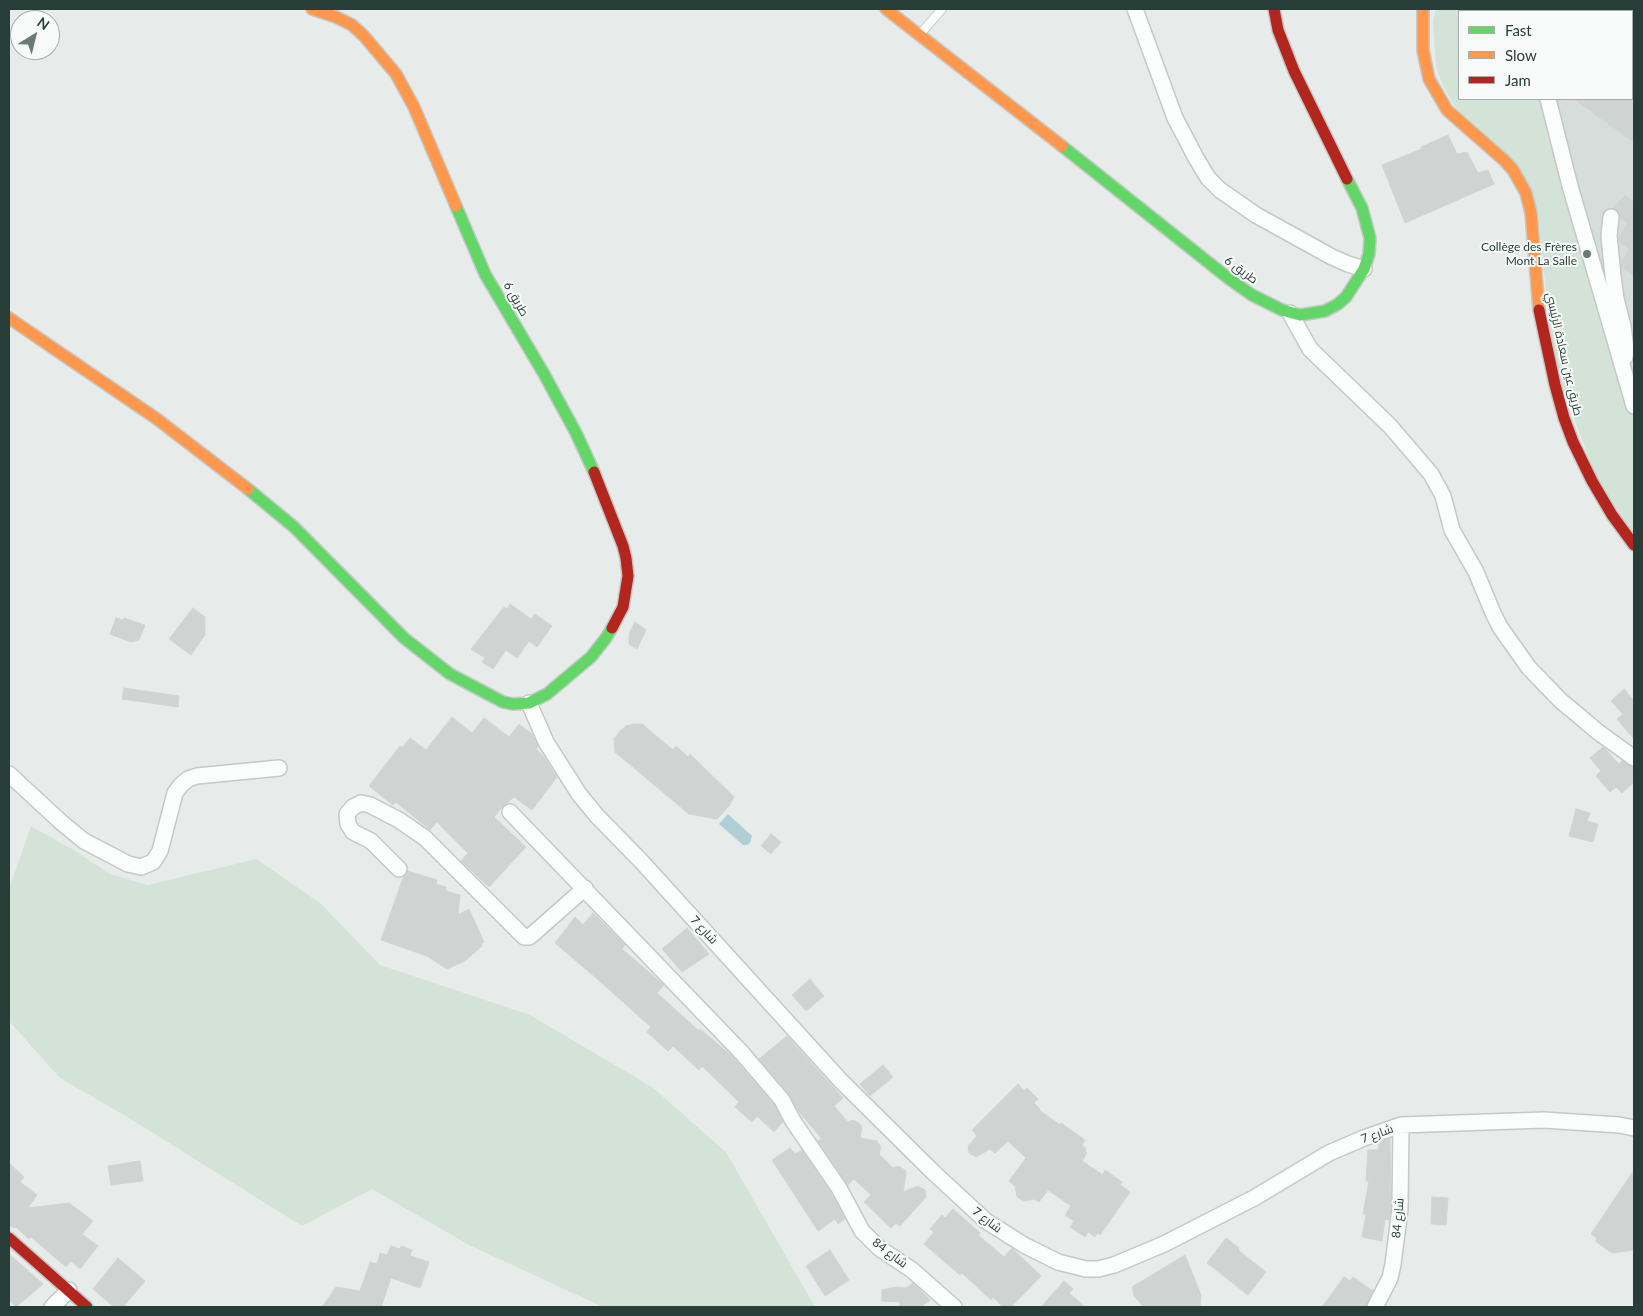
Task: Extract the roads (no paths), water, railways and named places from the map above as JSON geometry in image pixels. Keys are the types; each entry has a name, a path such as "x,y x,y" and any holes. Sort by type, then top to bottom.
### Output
{"street":[{"name":"طريق 6","path":"312,9 352,25 364,36 396,74 414,107 485,274 544,374 576,433 597,478 626,558 628,576 624,606 606,638 591,657 568,677 547,694 529,703"},
{"name":"طريق 6","path":"886,9 1228,278 1270,305 1290,313 1300,315 1311,314 1325,311 1346,297 1364,269 1369,254 1370,238 1362,208 1294,71 1278,30 1274,9"},
{"path":"1135,9 1175,118 1208,178 1220,190 1256,215 1332,257 1356,268 1364,269"},
{"name":"طريق عين سعادة الرئيسي","path":"1423,9 1423,50 1429,79 1447,110 1505,161 1513,170 1526,193 1531,213 1537,302 1564,418 1573,442 1592,481 1612,515 1634,545"},
{"path":"1548,100 1570,186 1634,406"},
{"path":"1611,217 1609,236 1613,276 1626,349 1623,368"},
{"path":"1290,313 1305,342 1317,358 1390,426 1431,474 1444,496 1452,530 1476,572 1500,627 1530,668 1561,701 1598,732 1634,758"},
{"path":"9,318 157,419 294,527 404,638 450,674 488,696 503,702 513,704 529,703"},
{"name":"شارع 7","path":"529,703 546,742 579,794 597,816 641,861 841,1081 933,1172 986,1221 1040,1254 1071,1267 1098,1269 1114,1265 1164,1244 1254,1198 1329,1153 1400,1125 1544,1120 1619,1125 1634,1128"},
{"path":"9,774 84,841 128,864 141,867 153,862 160,851 175,793 188,779 197,776 279,768"},
{"path":"399,869 370,841 353,832 348,824 347,814 352,807 361,803 370,805 399,820 424,838 524,936 529,937 533,934 585,888"},
{"name":"شارع 84","path":"510,812 742,1053 782,1100 805,1140 839,1188 862,1231 879,1248 912,1270 954,1307"},
{"name":"شارع 84","path":"1375,1307 1390,1278 1393,1264 1400,1209 1400,1125"},
{"path":"9,1238 87,1307"},
{"path":"52,1307 69,1290"}],"lane":[{"path":"919,35 942,9"}],"water":[{"path":"728,814 752,836 750,843 743,845 719,824"}],"place":[{"name":"Collège des Frères Mont La Salle","path":"1587,254"}]}
